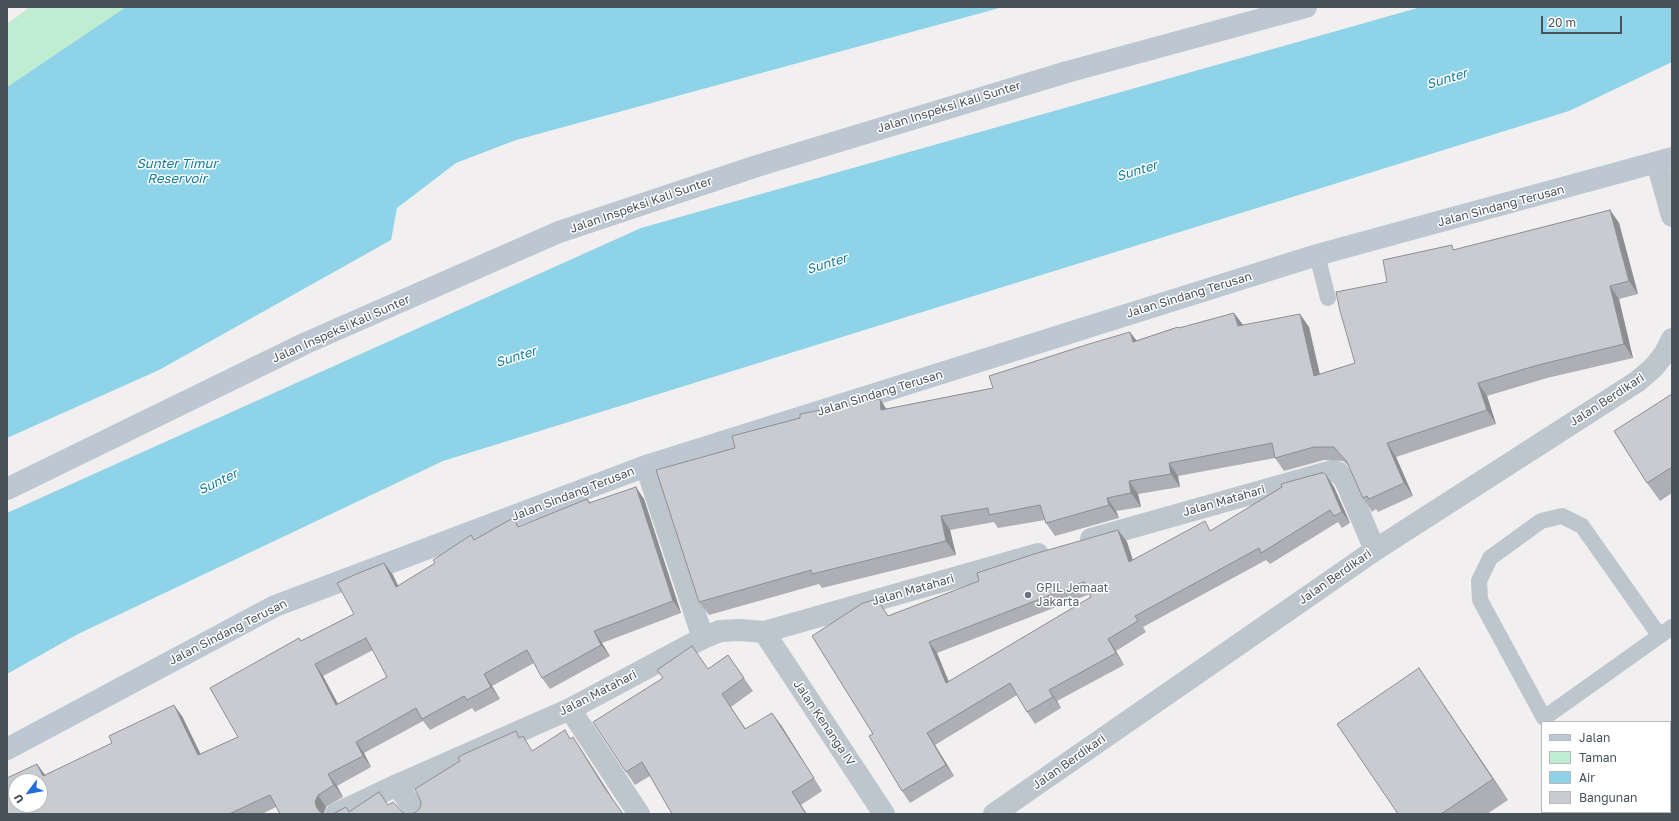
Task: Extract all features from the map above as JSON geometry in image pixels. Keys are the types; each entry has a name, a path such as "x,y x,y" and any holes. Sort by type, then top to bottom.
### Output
{"street":[{"name":"Jalan Inspeksi Kali Sunter","path":"7,489 306,343 559,232 757,166 1060,74 1306,7"},
{"path":"1665,161 1672,216"},
{"name":"Jalan Sindang Terusan","path":"7,749 274,606 646,466 1317,255 1665,161"},
{"name":"Jalan Berdikari","path":"994,814 1375,550 1638,381 1654,367 1665,353 1672,339"},
{"path":"646,466 702,638"},
{"name":"Jalan Matahari","path":"336,814 397,785 570,709 702,638 720,631 740,630 764,632 1332,471 1338,472 1345,480 1375,550"},
{"name":"Jalan Kenanga IV","path":"764,632 884,814"},
{"path":"570,709 639,814"},
{"path":"397,785 416,814"}],"lane":[{"path":"1317,255 1328,298"},
{"path":"1562,516 1582,526 1666,631 1546,720 1480,600 1479,580 1490,558 1541,521 1562,516"}],"green space":[{"path":"30,7 126,7 7,87 7,24"}],"water":[{"name":"Sunter Timur Reservoir","path":"126,7 1003,7 516,140 456,163 397,208 391,240 159,370 7,438 7,87"},
{"name":"Sunter","path":"1421,7 1672,7 1672,62 1569,111 443,461 78,634 7,674 7,513 641,228"}],"building":[{"path":"1610,210 1629,281 1610,286 1624,344 1538,365 1478,383 1487,410 1387,443 1404,483 1369,499 1367,496 1363,498 1347,462 1334,447 1314,447 1275,458 1272,443 1169,463 1171,474 1129,481 1131,493 1107,498 1109,505 1046,523 1040,505 989,515 988,508 941,516 946,541 812,574 811,570 699,602 656,470 735,448 732,436 800,418 800,414 880,399 881,410 993,388 989,376 1089,344 1130,332 1133,342 1178,327 1179,328 1234,313 1238,326 1300,314 1314,376 1355,363 1336,292 1387,282 1383,260 1452,245 1453,250"},
{"path":"1672,394 1672,467 1647,483 1614,431"},
{"path":"1324,473 1342,512 1334,516 1330,510 1261,553 1259,548 1135,616 1138,621 1108,639 1116,653 1049,690 1053,697 1027,712 1010,683 927,733 946,765 902,791 869,736 873,734 812,636 863,603 877,599 888,616 979,581 977,573 1034,554 1118,530 1129,562 1205,521 1210,531 1282,487 1281,484","holes":["1084,582 1091,597 946,683 929,642"]},
{"path":"636,487 673,601 594,631 601,645 542,678 527,650 484,674 491,687 467,700 464,696 422,719 416,708 356,742 363,756 328,774 334,785 318,795 315,802 317,808 320,812 325,814 280,814 270,795 229,814 7,814 7,778 8,813 48,813 48,774 112,743 109,736 174,705 198,755 238,737 210,688 299,638 301,641 354,614 337,583 384,563 396,587 435,563 433,560 471,535 474,540 513,518 518,527 587,499 589,503","holes":["366,638 387,677 336,705 315,664"]},
{"path":"692,646 708,669 728,655 744,678 722,694 745,729 772,713 814,778 792,792 806,814 672,814 642,762 626,772 593,722 663,678 657,670"},
{"path":"1419,668 1493,779 1441,814 1398,814 1337,724"},
{"path":"565,730 570,739 573,737 604,787 623,814 412,814 420,808 421,802 415,789 460,761 458,758 464,754 516,731 519,738 523,736 532,751"},
{"path":"37,764 42,773 18,773"},
{"path":"379,792 388,805 393,802 403,813 407,814 333,814 346,807 349,812"}],"place":[{"name":"GPIL Jemaat Jakarta","path":"1028,595"}]}
